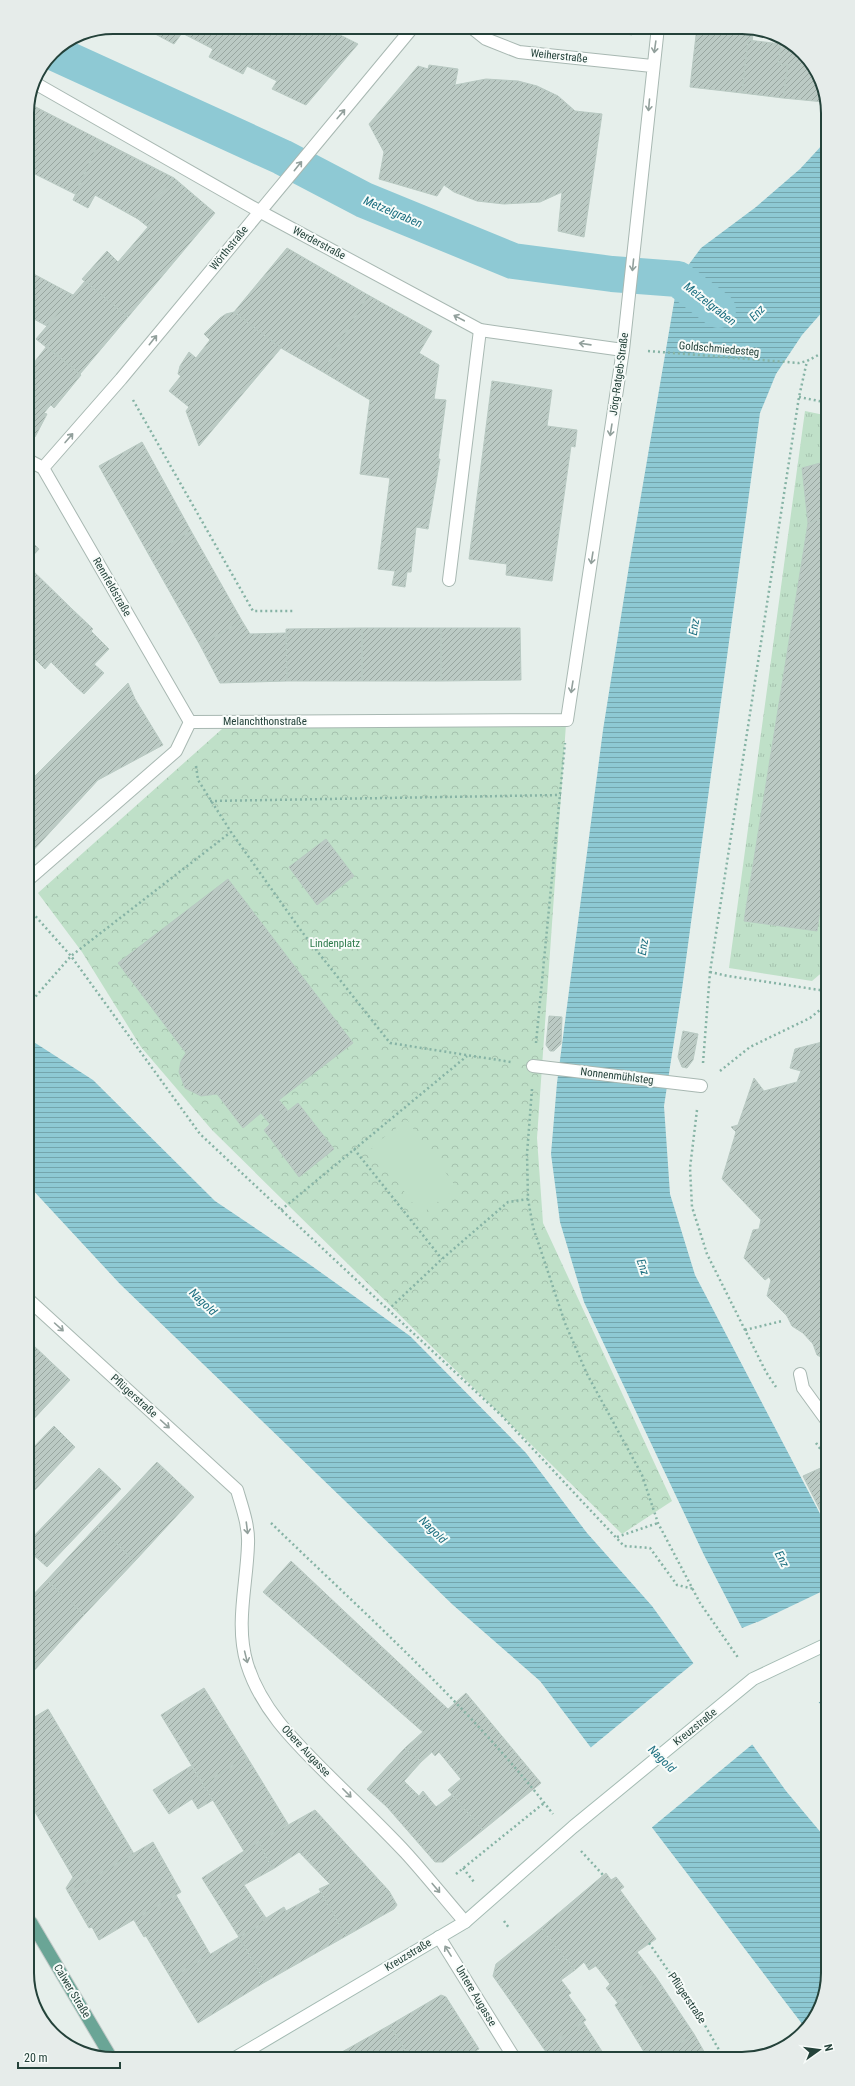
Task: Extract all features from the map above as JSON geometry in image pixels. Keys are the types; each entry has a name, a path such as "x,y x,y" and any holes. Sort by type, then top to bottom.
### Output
{"main road":[{"name":"Calwer Straße","path":"34,1927 108,2052"}],"street":[{"name":"Wörthstraße","path":"43,468 121,379 407,34"},
{"name":"Weiherstraße","path":"480,34 486,39 519,52 652,66"},
{"name":"Jörg-Ratgeb-Straße","path":"567,720 623,350 638,226 652,66 657,34"},
{"name":"Werderstraße","path":"39,85 259,211 480,330 623,350"},
{"path":"449,580 480,330"},
{"path":"34,463 43,468"},
{"name":"Rennfeldstraße","path":"43,468 190,722"},
{"name":"Melanchthonstraße","path":"190,722 567,720"},
{"path":"34,875 176,751 190,722"},
{"name":"Nonnenmühlsteg","path":"533,1066 701,1086"},
{"name":"Pflügerstraße","path":"34,1305 237,1490"},
{"path":"800,1374 803,1388 821,1413"},
{"name":"Obere Augasse","path":"237,1490 246,1520 249,1543 243,1582 242,1641 247,1664 257,1687 270,1711 290,1737 406,1853 465,1922"},
{"name":"Kreuzstraße","path":"245,2052 465,1922 570,1830 753,1679 821,1647"},
{"name":"Untere Augasse","path":"439,1936 510,2052"}],"path":[{"name":"Goldschmiedesteg","path":"646,351 799,363 807,362"},
{"path":"779,1390 766,1372 707,1254 692,1207 690,1168 701,1086 710,972 799,397 807,362 821,354"},
{"path":"121,379 253,611 293,611"},
{"path":"799,397 821,401"},
{"path":"567,720 561,795 533,1066 527,1154 528,1199 533,1227 564,1323 587,1374 642,1475 658,1523 700,1603 753,1679"},
{"path":"190,722 198,780 210,801 302,932 390,1043 533,1066"},
{"path":"210,801 561,795"},
{"path":"34,999 71,956 231,832"},
{"path":"34,915 71,956 200,1134 502,1416 624,1546 650,1548 677,1585 694,1589"},
{"path":"710,972 821,990"},
{"path":"701,1086 750,1047 810,1018 821,1008"},
{"path":"281,1210 468,1056"},
{"path":"354,1149 442,1259"},
{"path":"388,1310 442,1259 508,1202 528,1199"},
{"path":"745,1330 782,1321"},
{"path":"813,1439 821,1450"},
{"path":"265,1518 456,1703 570,1830 590,1862 604,1876"},
{"path":"617,1537 658,1523"},
{"path":"437,1889 544,1802"},
{"name":"Pflügerstraße","path":"649,1943 699,2015 720,2052"}],"green space":[{"path":"805,411 821,414 821,973 812,981 729,968"},
{"name":"Lindenplatz","path":"566,724 537,1138 543,1223 672,1501 622,1534 212,1130 141,1047 82,952 38,893 222,729"},
{"path":"407,1120 457,1188 421,1214 371,1147"},
{"path":"38,1998 54,2025 47,2017"}],"water":[{"name":"Enz","path":"821,146 821,313 802,335 776,374 760,413 682,989 664,1106 670,1194 695,1275 821,1516 821,1705 757,1622 742,1628 704,1555 584,1302 560,1222 551,1154 557,1083 603,730 629,566 678,279 701,248 756,207 800,169"},
{"name":"Nagold","path":"34,1042 93,1080 215,1201 309,1264 410,1336 526,1453 587,1533 652,1606 786,1791 821,1833 820,1984 817,1999 808,2017 802,2024 540,1681 453,1605 120,1284 34,1191"}],"pier":[{"path":"821,1592 821,1701 817,1703 756,1624 741,1630"},
{"path":"695,1662 754,1743 650,1829 589,1749"}],"building":[{"path":"155,34 181,34 174,44"},
{"path":"184,34 338,34 358,44 306,105 272,89 277,81 247,66 243,74 209,57 213,49"},
{"path":"696,34 753,35 752,41 748,40 742,93 690,87"},
{"path":"748,40 781,44 778,64 788,65 783,98 742,93"},
{"path":"781,47 787,48 798,57 808,69 817,87 820,102 783,98 788,65 778,64"},
{"path":"429,65 458,69 455,85 486,79 518,81 537,86 558,96 575,111 602,114 584,237 558,231 562,192 540,202 504,204 477,201 454,192 444,185 437,196 379,179 384,152 369,124 418,66 428,69"},
{"path":"34,106 100,140 75,194 34,174"},
{"path":"100,140 174,178 138,219 95,195 88,208 73,200"},
{"path":"174,178 215,213 128,317 82,279 107,251 118,262 148,227 138,219"},
{"path":"287,248 368,295 323,372 281,348 234,312"},
{"path":"34,274 73,295 47,326 34,319"},
{"path":"85,281 128,317 80,374 36,339"},
{"path":"368,295 432,331 419,353 370,400 323,372"},
{"path":"234,312 281,348 199,446 186,411 189,407 169,391 181,376 178,374 180,366 189,352 196,358 210,340 204,334 220,318 226,314"},
{"path":"47,346 81,375 54,408 51,405 44,413 47,414 35,437 34,436 34,362"},
{"path":"419,353 439,365 434,399 446,400 438,459 440,459 428,529 416,527 411,572 407,572 405,587 392,585 395,571 378,569 390,478 360,474 370,400"},
{"path":"492,381 552,390 547,426 577,430 575,447 571,446 552,581 506,575 507,564 469,559"},
{"path":"142,442 191,531 149,555 99,466"},
{"path":"821,463 821,519 808,523 802,468"},
{"path":"821,519 821,903 817,931 744,921 808,523"},
{"path":"191,531 242,621 200,645 149,555"},
{"path":"34,544 39,549 34,554"},
{"path":"34,572 72,609 36,646 34,644"},
{"path":"72,609 93,629 91,631 109,649 74,685 51,662 45,669 34,658 34,646"},
{"path":"242,621 250,634 286,633 287,681 220,683 200,645"},
{"path":"362,628 362,681 287,681 286,629"},
{"path":"362,628 441,628 441,681 362,681"},
{"path":"441,628 520,628 521,680 441,681"},
{"path":"94,664 104,673 84,694 74,685"},
{"path":"128,683 135,699 163,745 98,780 34,850 34,777"},
{"path":"326,839 354,876 317,905 289,867"},
{"path":"228,879 353,1043 279,1100 288,1111 298,1103 334,1149 299,1177 264,1130 270,1124 261,1113 243,1128 217,1094 201,1096 185,1088 179,1072 181,1061 186,1053 118,963"},
{"path":"549,1016 562,1017 561,1044 554,1051 550,1051 546,1045"},
{"path":"683,1031 698,1034 693,1060 687,1068 682,1067 678,1057"},
{"path":"821,1042 821,1357 817,1355 813,1344 803,1333 792,1326 787,1316 767,1296 771,1280 769,1277 765,1280 744,1258 753,1230 759,1229 761,1220 722,1179 736,1132 731,1127 738,1125 754,1078 764,1091 797,1082 801,1071 790,1068 795,1049"},
{"path":"34,1346 70,1380 34,1419"},
{"path":"54,1426 75,1447 34,1491 34,1447"},
{"path":"157,1462 194,1497 135,1561 97,1526"},
{"path":"99,1468 121,1489 47,1567 34,1556 34,1536"},
{"path":"821,1468 821,1512 803,1476"},
{"path":"97,1526 135,1561 84,1615 47,1580"},
{"path":"291,1561 449,1710 423,1732 263,1592"},
{"path":"47,1580 84,1615 34,1671 34,1594"},
{"path":"204,1688 247,1757 203,1784 161,1715"},
{"path":"466,1693 541,1783 483,1830 448,1790 461,1779 439,1752 435,1756 432,1752 421,1762 405,1748"},
{"path":"48,1709 134,1854 68,1892 66,1888 73,1877 34,1810 34,1717"},
{"path":"405,1748 421,1762 404,1781 419,1796 423,1791 436,1807 452,1795 483,1830 443,1862 435,1862 387,1807 367,1789"},
{"path":"247,1757 288,1824 244,1851 203,1784"},
{"path":"191,1766 213,1800 198,1809 192,1799 169,1814 153,1790"},
{"path":"315,1810 389,1891 397,1905 394,1909 346,1936 319,1889 330,1884 299,1852 273,1869 258,1842"},
{"path":"153,1842 181,1892 99,1940 92,1927 89,1928 68,1892"},
{"path":"258,1842 273,1869 244,1885 266,1918 263,1920 264,1923 239,1937 202,1878"},
{"path":"606,1873 611,1880 616,1877 624,1887 620,1890 656,1939 637,1952 656,1977 618,2003 606,1988 610,1984 596,1966 589,1970 584,1962 575,1970 541,1928"},
{"path":"321,1892 346,1936 265,1982 239,1937 264,1923 263,1920 284,1907 286,1911"},
{"path":"176,1895 210,1954 171,1978 146,1936 144,1937 134,1920"},
{"path":"541,1928 575,1970 561,1980 571,1993 568,1995 586,2020 544,2049 493,1976 496,1964"},
{"path":"239,1937 265,1982 198,2023 171,1978"},
{"path":"656,1977 694,2034 666,2052 644,2052 615,2005"},
{"path":"441,1995 446,1997 479,2049 474,2052 406,2052 390,2025"},
{"path":"583,2022 602,2052 546,2052 544,2049"},
{"path":"390,2025 406,2052 342,2052"},
{"path":"694,2034 704,2052 666,2052"}],"waterway":[{"name":"Metzelgraben","path":"59,55 282,157 364,200 513,261 612,274 678,279 718,310"}]}
